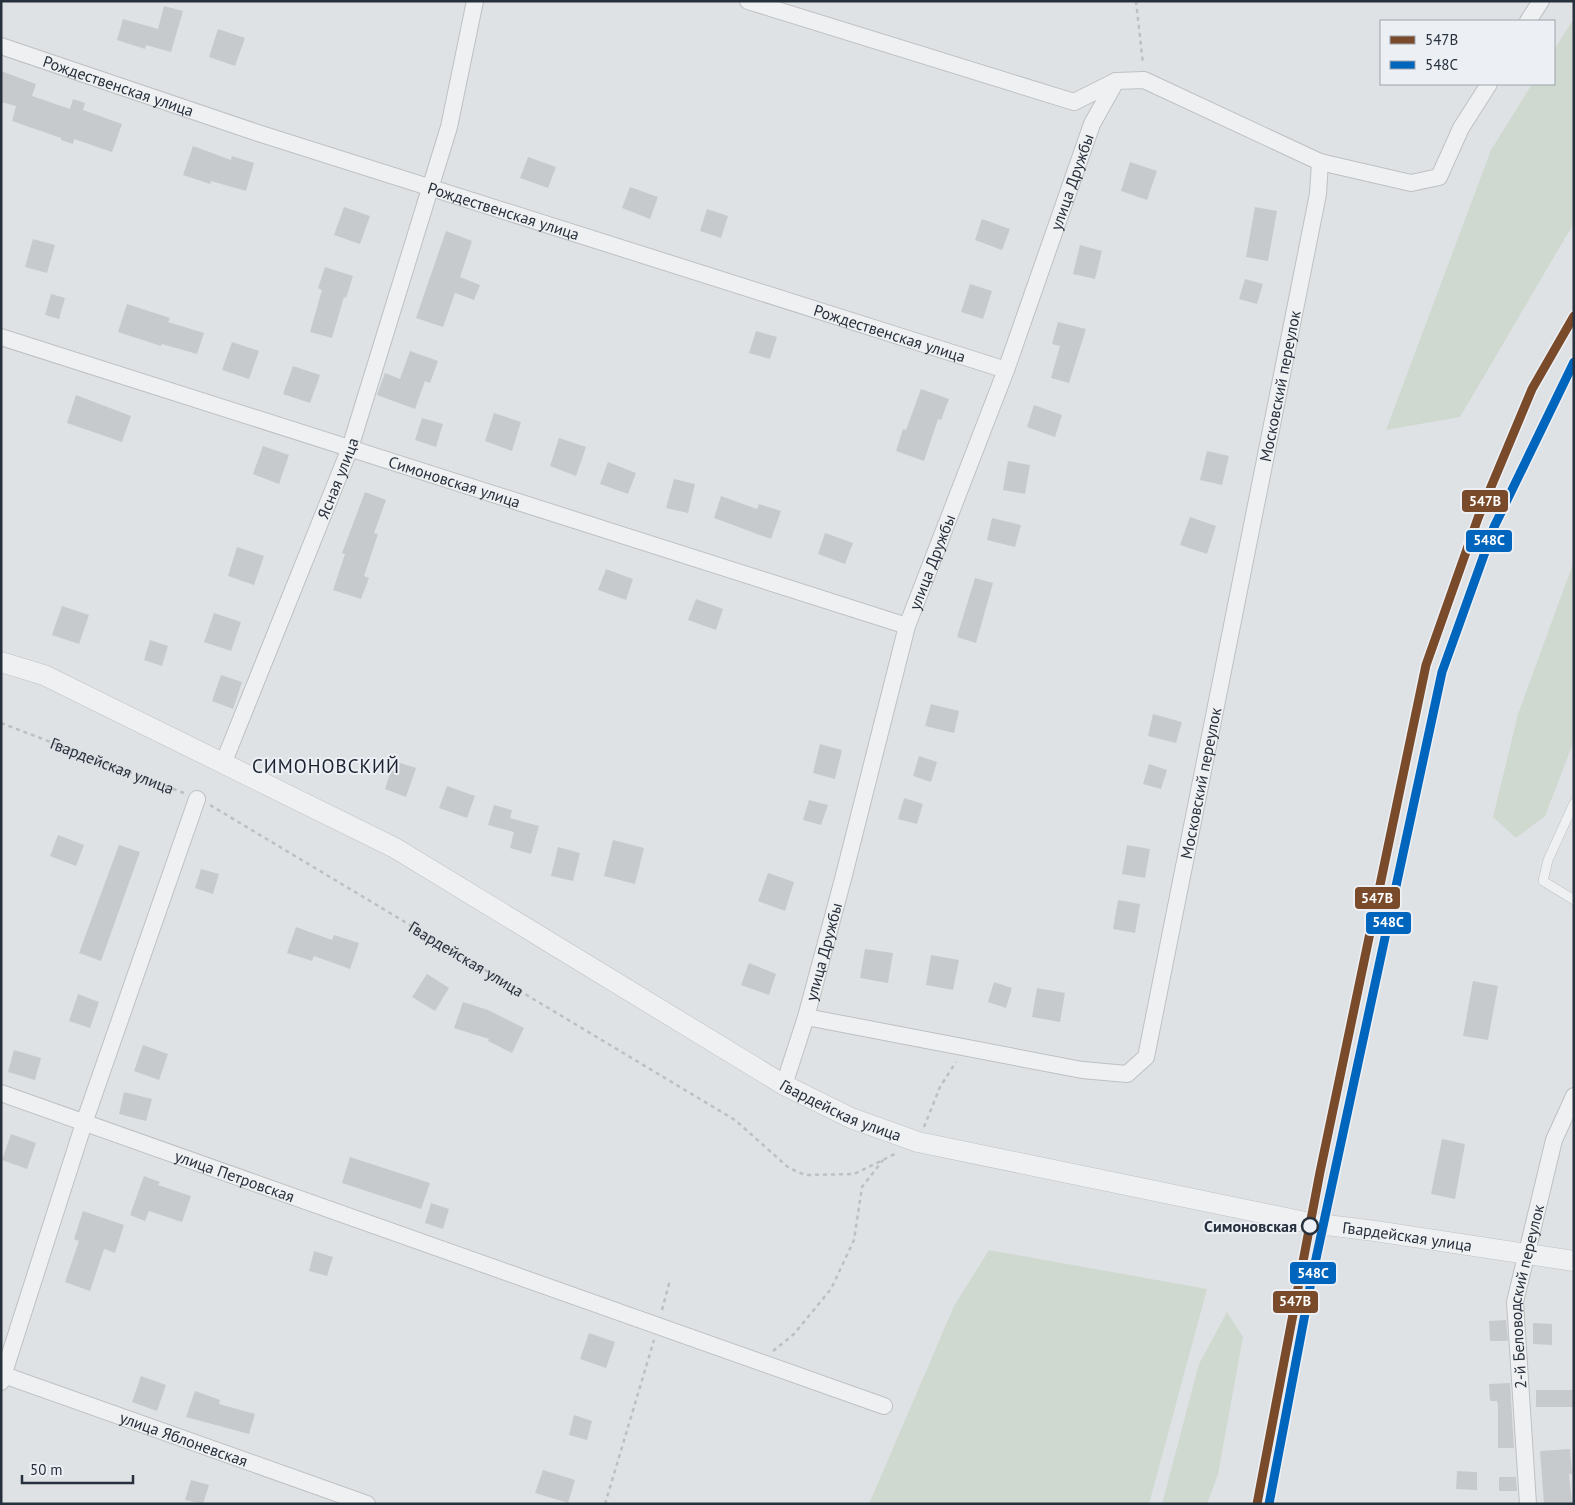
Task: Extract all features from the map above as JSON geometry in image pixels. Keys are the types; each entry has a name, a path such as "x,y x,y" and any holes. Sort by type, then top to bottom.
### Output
{"street":[{"name":"Ясная улица","path":"223,764 350,448 450,127 475,1"},
{"path":"748,1 1074,102 1116,81 1144,80 1320,162 1411,183 1439,177 1460,128 1488,85"},
{"path":"1529,20 1541,1"},
{"name":"Рождественская улица","path":"1,46 258,133 1006,370"},
{"name":"улица Дружбы","path":"784,1085 806,1017 907,626 1006,370 1092,124 1116,81"},
{"name":"Московский переулок","path":"806,1017 1082,1070 1127,1074 1146,1058 1318,194 1320,162"},
{"name":"Симоновская улица","path":"1,337 907,626"},
{"name":"Гвардейская улица","path":"1,662 44,675 395,848 784,1085 851,1118 918,1142 1310,1223 1574,1261"},
{"path":"2,1377 84,1123 197,799"},
{"name":"улица Петровская","path":"1,1092 884,1406"},
{"name":"2-й Беловодский переулок","path":"1528,1504 1515,1302 1554,1140 1574,1096"},
{"name":"улица Яблоневская","path":"2,1377 367,1504"}],"lane":[{"path":"1574,803 1548,860 1543,881 1574,900"}],"path":[{"path":"1136,1 1144,80"},
{"name":"Гвардейская улица","path":"1,723 217,808 735,1120 789,1168 804,1175 854,1174 918,1142 940,1087 965,1047"},
{"path":"758,1362 794,1334 831,1289 854,1240 862,1186 884,1159"},
{"path":"606,1504 670,1280"}],"shaded area":[{"path":"1574,18 1574,223 1460,417 1386,430 1491,150 1531,85 1555,85 1555,48"},
{"path":"1574,561 1574,741 1545,816 1516,838 1493,817 1518,714"},
{"path":"989,1250 1207,1289 1149,1504 869,1504 954,1306"},
{"path":"1227,1312 1243,1337 1218,1474 1207,1504 1162,1504 1199,1364"}],"building":[{"path":"164,6 183,11 171,52 146,45 145,49 117,40 123,19 158,29"},
{"path":"218,29 245,38 235,66 209,57"},
{"path":"1,71 36,84 32,96 70,109 73,99 85,103 83,110 122,124 112,152 74,139 73,144 12,121 16,106 1,102"},
{"path":"193,146 231,160 232,156 254,163 246,191 211,181 210,184 183,175"},
{"path":"528,157 556,167 548,188 520,178"},
{"path":"1130,162 1157,171 1147,200 1121,191"},
{"path":"630,187 658,197 650,219 622,208"},
{"path":"344,207 370,216 360,244 334,235"},
{"path":"1255,207 1277,211 1268,261 1246,257"},
{"path":"707,209 728,216 721,238 700,231"},
{"path":"982,219 1010,229 1002,250 975,240"},
{"path":"446,231 472,241 460,277 480,285 474,300 455,293 443,327 416,318"},
{"path":"33,239 55,245 47,273 25,267"},
{"path":"1080,245 1102,251 1095,279 1073,274"},
{"path":"325,267 353,276 346,298 344,297 332,338 310,332 322,290 318,288"},
{"path":"1245,279 1263,284 1257,304 1239,299"},
{"path":"970,284 992,291 983,319 961,312"},
{"path":"51,294 65,298 59,319 45,315"},
{"path":"127,304 170,318 168,322 204,333 197,354 162,344 161,346 118,332"},
{"path":"1058,322 1086,329 1069,383 1051,378 1060,346 1052,344"},
{"path":"756,331 777,337 770,359 749,353"},
{"path":"232,342 259,351 249,379 222,370"},
{"path":"410,351 438,361 430,383 425,381 415,409 377,395 385,373 400,379"},
{"path":"293,366 320,375 310,403 283,394"},
{"path":"921,389 949,399 941,420 938,419 924,461 896,451 903,429 906,430"},
{"path":"76,395 131,416 122,442 67,423"},
{"path":"1034,405 1062,415 1055,437 1027,427"},
{"path":"494,413 521,422 512,451 485,441"},
{"path":"422,418 443,424 436,447 415,440"},
{"path":"559,438 586,447 576,476 550,466"},
{"path":"263,446 289,455 279,484 253,474"},
{"path":"1207,451 1229,456 1222,485 1200,480"},
{"path":"1008,461 1030,465 1025,494 1003,490"},
{"path":"608,462 636,473 628,494 600,484"},
{"path":"674,479 695,484 688,513 666,508"},
{"path":"365,492 386,500 374,533 378,534 364,576 369,578 361,599 333,590 345,554 342,553"},
{"path":"721,496 757,509 759,504 781,511 771,539 714,518"},
{"path":"1190,517 1216,526 1207,554 1180,545"},
{"path":"992,518 1021,525 1015,547 987,540"},
{"path":"825,533 853,543 845,564 818,554"},
{"path":"237,547 264,556 254,585 228,576"},
{"path":"606,569 633,579 626,600 598,590"},
{"path":"975,578 993,583 976,643 957,637"},
{"path":"696,599 723,609 716,630 688,620"},
{"path":"62,606 89,615 79,644 52,635"},
{"path":"214,613 241,622 231,651 204,642"},
{"path":"150,640 168,646 162,666 144,660"},
{"path":"221,675 242,682 233,709 212,701"},
{"path":"931,704 959,711 954,733 925,726"},
{"path":"1153,714 1182,722 1176,743 1148,736"},
{"path":"820,744 842,750 835,779 813,773"},
{"path":"919,756 937,762 931,782 913,776"},
{"path":"394,761 416,768 406,797 385,789"},
{"path":"1149,764 1167,770 1161,789 1143,784"},
{"path":"447,786 475,796 467,818 439,808"},
{"path":"904,798 923,804 917,824 898,819"},
{"path":"809,800 828,805 821,825 803,820"},
{"path":"494,805 512,810 510,818 539,826 531,854 510,848 514,832 488,825"},
{"path":"58,835 84,845 76,866 50,856"},
{"path":"613,840 644,848 635,884 604,876"},
{"path":"119,845 140,852 101,961 79,953"},
{"path":"1127,845 1150,849 1145,878 1122,874"},
{"path":"558,847 580,853 573,881 551,876"},
{"path":"201,869 219,874 213,894 195,888"},
{"path":"768,873 794,882 785,911 758,901"},
{"path":"1118,900 1140,904 1135,933 1113,929"},
{"path":"296,927 332,940 334,935 359,943 350,969 314,956 312,961 287,953"},
{"path":"865,949 893,953 888,983 860,978"},
{"path":"931,955 959,960 953,990 926,985"},
{"path":"749,963 776,974 769,995 741,985"},
{"path":"427,974 449,988 435,1011 412,997"},
{"path":"1473,981 1498,986 1488,1040 1463,1036"},
{"path":"994,982 1012,988 1006,1008 988,1002"},
{"path":"1037,988 1065,993 1060,1022 1032,1017"},
{"path":"78,994 99,1002 90,1028 69,1021"},
{"path":"463,1002 488,1010 524,1028 512,1053 488,1041 489,1039 454,1028"},
{"path":"143,1045 168,1054 159,1080 134,1071"},
{"path":"14,1050 41,1058 35,1080 8,1072"},
{"path":"124,1092 152,1099 146,1121 119,1114"},
{"path":"11,1134 36,1143 27,1169 2,1160"},
{"path":"1442,1139 1465,1144 1455,1199 1431,1194"},
{"path":"350,1157 430,1183 421,1209 342,1183"},
{"path":"144,1176 160,1182 158,1185 191,1196 182,1222 149,1211 145,1221 130,1215"},
{"path":"431,1203 449,1209 443,1229 425,1223"},
{"path":"83,1211 124,1225 115,1253 104,1249 90,1291 65,1282 79,1241 74,1239"},
{"path":"314,1251 333,1257 327,1276 309,1271"},
{"path":"1506,1320 1508,1341 1490,1341 1489,1321"},
{"path":"1533,1323 1552,1324 1552,1345 1533,1344"},
{"path":"589,1333 615,1342 606,1368 580,1359"},
{"path":"141,1376 166,1385 157,1411 132,1402"},
{"path":"1510,1383 1514,1448 1498,1448 1498,1405 1497,1401 1490,1401 1489,1384"},
{"path":"1536,1390 1574,1390 1574,1407 1536,1407"},
{"path":"195,1391 220,1400 219,1404 255,1414 249,1434 186,1417"},
{"path":"574,1415 592,1421 587,1440 569,1435"},
{"path":"1570,1449 1572,1474 1569,1474 1572,1503 1544,1504 1540,1451"},
{"path":"543,1470 575,1480 568,1503 535,1493"},
{"path":"1457,1471 1477,1472 1477,1490 1456,1489"},
{"path":"1499,1477 1516,1477 1517,1491 1499,1491"},
{"path":"191,1480 209,1485 203,1504 185,1500"}],"transit line":[{"name":"547В","path":"1257,1504 1320,1172 1426,665 1478,518 1532,389 1574,316"},
{"name":"548С","path":"1269,1504 1311,1282 1442,672 1494,527 1574,362"}],"place":[{"name":"Симоновская","path":"1310,1226"}],"district":[{"name":"СИМОНОВСКИЙ","path":"326,766"}]}
